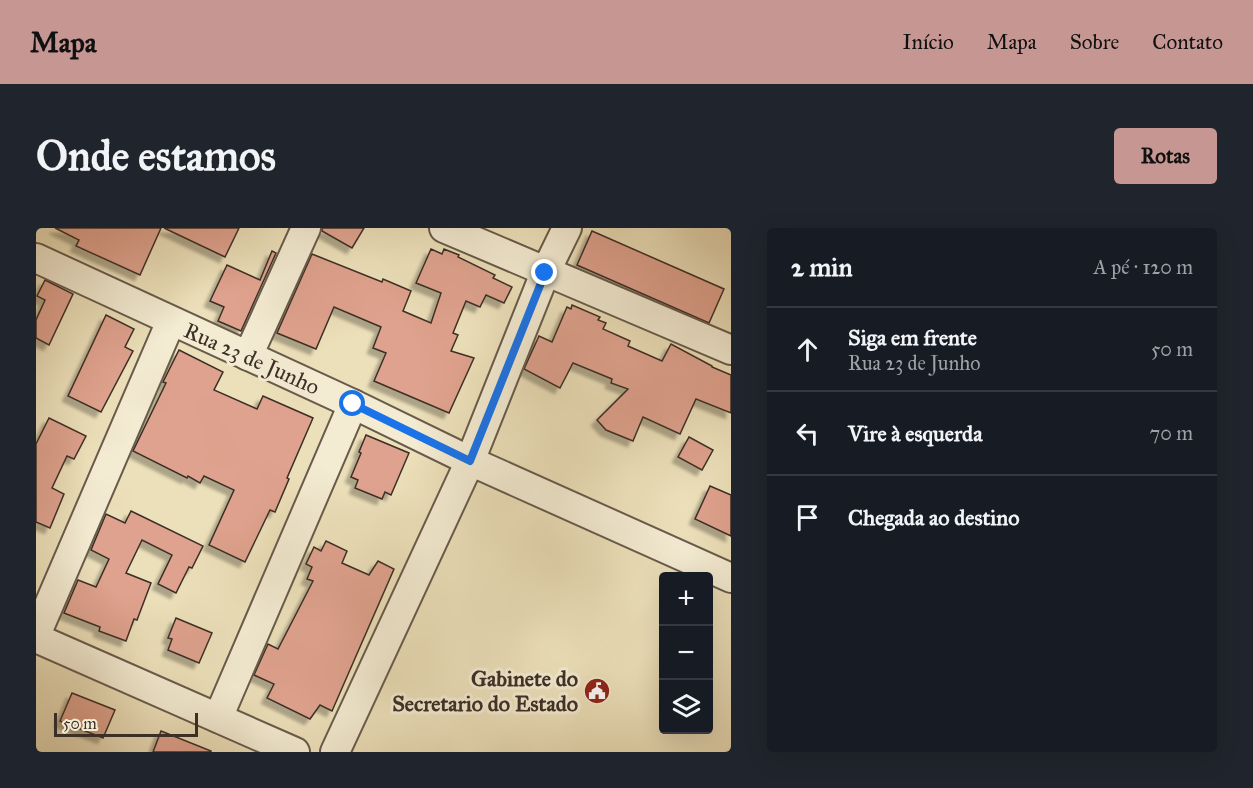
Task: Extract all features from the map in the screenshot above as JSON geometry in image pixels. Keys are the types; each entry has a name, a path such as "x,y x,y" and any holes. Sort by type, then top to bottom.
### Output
{"street":[{"path":"248,356 306,228"},
{"path":"444,228 731,351"},
{"path":"335,752 470,461 545,273 567,228"},
{"name":"Rua 23 de Junho","path":"36,258 353,404 470,461 731,578"},
{"path":"171,321 36,636 218,718 244,742 295,752"},
{"path":"218,718 353,404"}],"building":[{"path":"55,228 161,228 140,275 76,246 79,240"},
{"path":"164,228 239,228 225,257"},
{"path":"322,228 364,228 352,248 322,231"},
{"path":"592,231 724,289 709,323 577,265"},
{"path":"431,249 442,254 444,249 459,255 458,257 495,275 493,278 512,287 504,303 486,295 480,307 466,301 453,333 458,335 451,351 474,358 449,413 374,381 386,353 373,348 381,327 334,307 316,349 277,333 312,254 411,291 403,311 431,323 441,293 416,283"},
{"path":"272,251 276,253 241,331 218,321 224,307 210,301 227,265 260,280"},
{"path":"45,280 73,294 49,345 36,338 36,320 45,300 37,296"},
{"path":"572,305 600,317 598,320 606,323 603,329 630,341 628,346 662,361 671,344 731,375 731,413 696,399 680,434 643,417 633,441 606,430 597,420 628,389 611,383 612,379 573,363 560,388 524,369 539,336 552,342 567,307 571,309"},
{"path":"106,315 134,329 125,347 133,351 101,412 68,396"},
{"path":"179,350 223,372 214,390 257,409 263,396 313,418 275,512 270,510 245,562 209,545 234,490 204,476 200,483 188,476 187,478 133,451 166,383 163,382"},
{"path":"49,418 86,436 74,459 67,456 52,488 64,494 50,528 36,522 36,444"},
{"path":"366,435 409,453 391,495 385,492 382,499 355,488 358,480 351,477"},
{"path":"689,437 713,450 702,470 678,457"},
{"path":"710,486 731,495 731,536 695,519"},
{"path":"131,511 203,546 176,593 158,584 172,555 142,540 126,573 151,583 126,641 99,631 100,627 64,613 78,580 96,587 109,559 91,550 106,514 125,523"},
{"path":"326,541 347,551 342,563 369,575 378,561 394,569 332,711 320,705 310,719 267,698 274,684 254,675 268,644 278,649 313,581 307,579 312,567 306,564 314,547 321,551"},
{"path":"176,618 212,633 199,663 168,650 172,639 168,638"},
{"path":"72,693 115,710 103,738 60,721"},
{"path":"161,731 211,751 211,752 153,752"}],"place":[{"name":"Gabinete do Secretario do Estado","path":"597,691"}],"route":[{"path":"353,404 470,461 545,273"}]}
